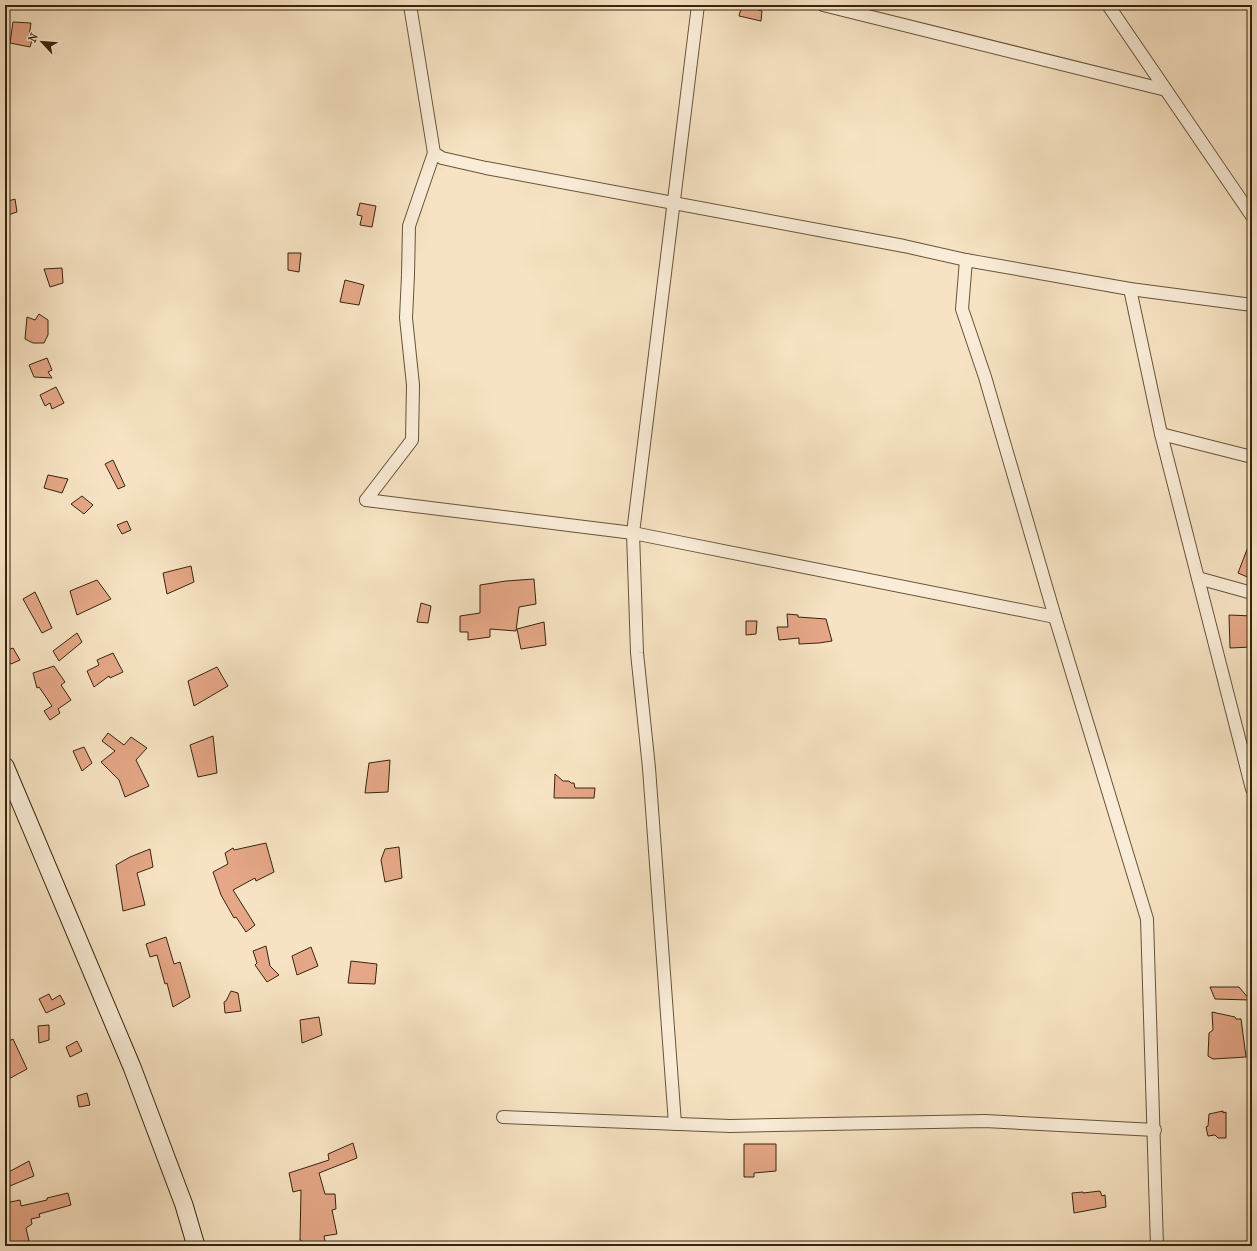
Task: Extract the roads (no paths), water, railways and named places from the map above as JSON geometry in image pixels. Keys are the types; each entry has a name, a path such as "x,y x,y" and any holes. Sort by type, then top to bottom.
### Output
{"main road":[{"path":"5,766 132,1067 184,1205 196,1246"}],"street":[{"path":"410,5 434,152 409,226 406,318 413,384 412,440 366,500 633,533 1055,616"},
{"path":"675,1124 649,768 637,653 633,533 698,5"},
{"path":"823,5 1166,90"},
{"path":"1108,5 1252,216"},
{"path":"434,152 442,158 486,168 904,246 966,260 1130,289 1252,305"},
{"path":"966,260 962,309 985,377 1055,616 1147,919 1155,1130 1157,1246"},
{"path":"1130,289 1161,434 1252,789"},
{"path":"1161,434 1252,457"},
{"path":"1198,578 1252,593"},
{"path":"503,1117 730,1126 984,1121 1155,1130"}]}
